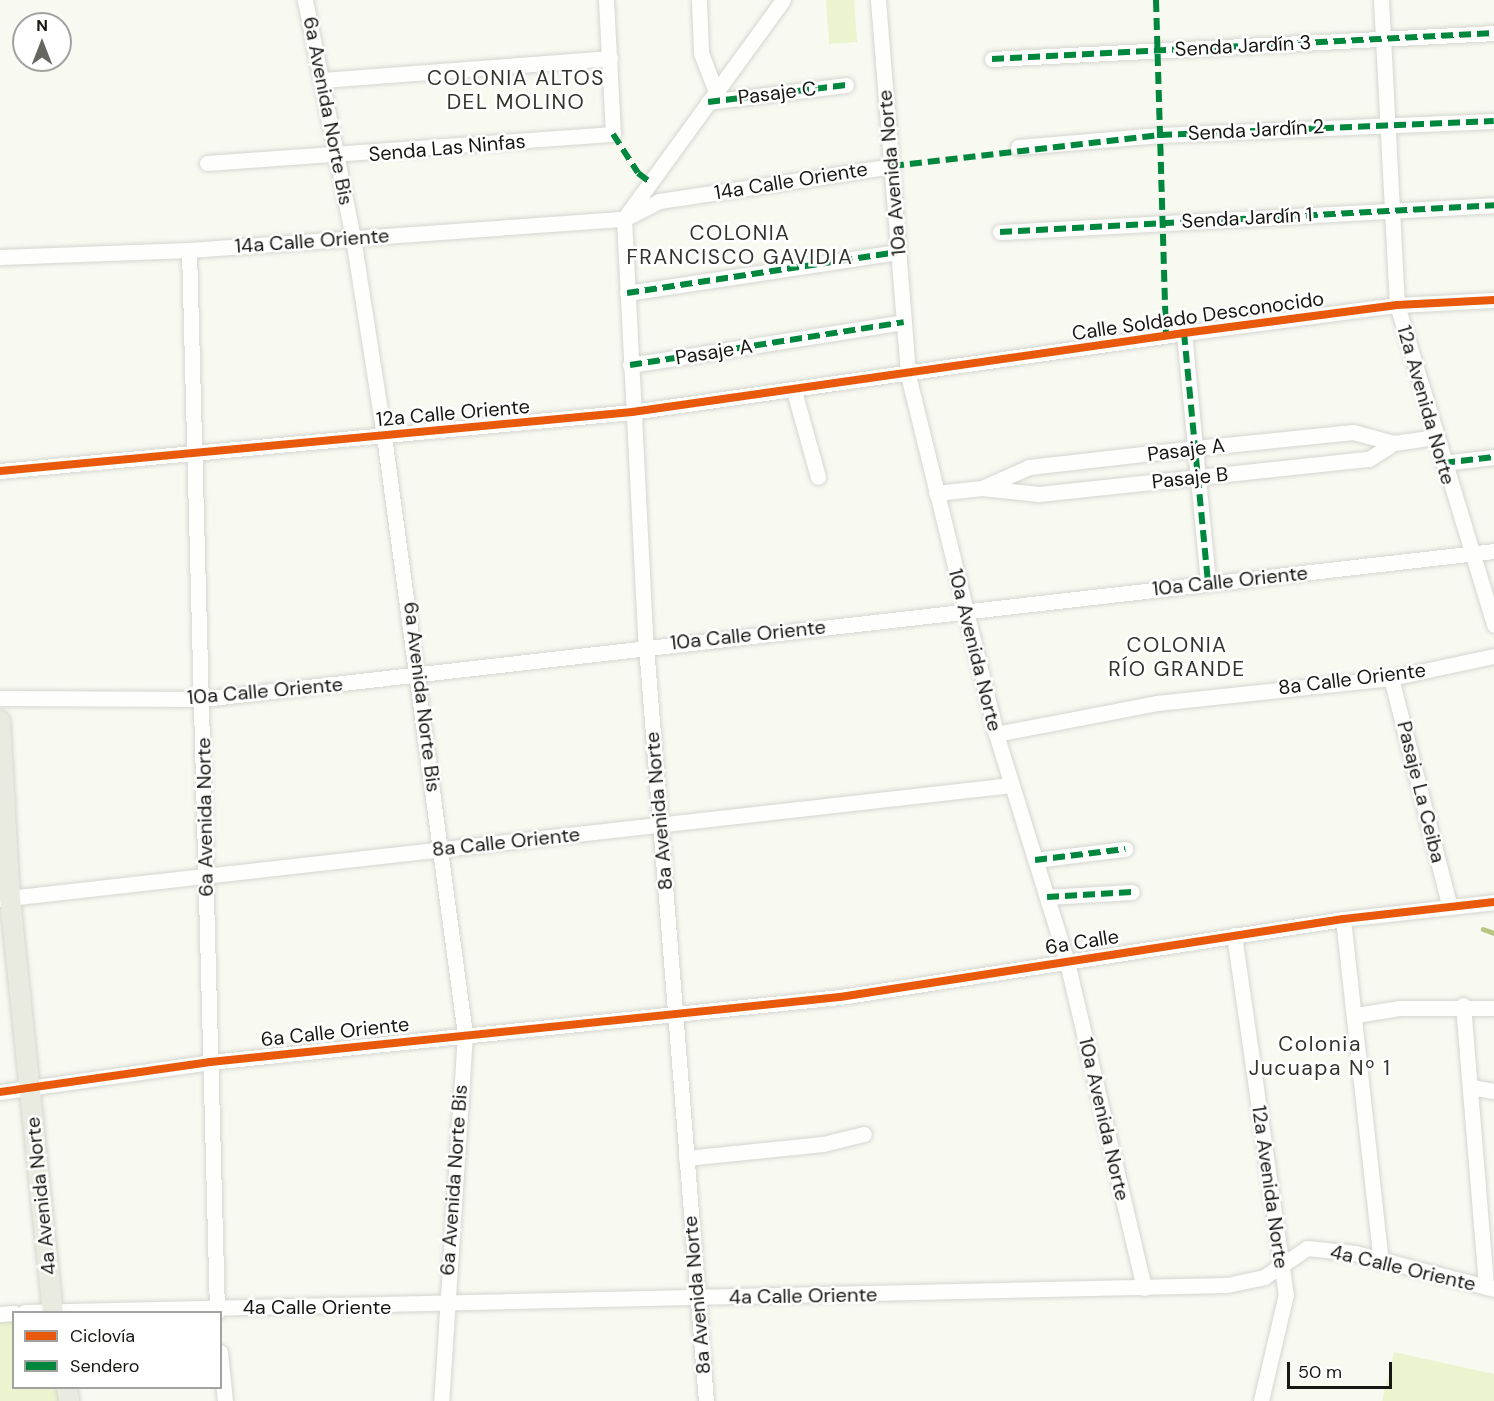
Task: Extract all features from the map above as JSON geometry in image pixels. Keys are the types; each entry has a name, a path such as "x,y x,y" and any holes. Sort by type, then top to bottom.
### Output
{"main road":[{"name":"4a Avenida Norte","path":"0,721 5,899 30,1088 53,1311"}],"street":[{"name":"6a Avenida Norte Bis","path":"305,0 324,80 353,238 421,674 440,850 465,1034 444,1306 441,1401"},
{"path":"324,80 610,58 606,0"},
{"path":"699,0 701,53 712,96"},
{"path":"624,219 783,0"},
{"name":"10a Avenida Norte","path":"878,0 908,375 996,734 1067,962 1144,1288"},
{"name":"12a Avenida Norte","path":"1381,0 1389,210 1397,305 1469,555 1494,625"},
{"name":"Senda Jardín 3","path":"992,59 1494,33"},
{"name":"Senda Las Ninfas","path":"207,163 338,158 614,134 610,58"},
{"name":"Pasaje C","path":"712,96 846,85"},
{"name":"Senda Jardín 2","path":"1018,147 1387,125 1494,121"},
{"name":"14a Calle Oriente","path":"0,257 189,250 624,219 659,201 892,166"},
{"name":"Senda Jardín 1","path":"1000,231 1494,205"},
{"name":"8a Avenida Norte","path":"624,219 632,412 646,646 706,1401"},
{"name":"6a Avenida Norte","path":"189,250 203,699 217,1310"},
{"path":"627,293 898,252"},
{"name":"Calle Soldado Desconocido","path":"908,375 1184,333 1397,305 1494,300"},
{"name":"Pasaje A","path":"630,365 904,322"},
{"path":"1184,333 1200,477 1208,583"},
{"name":"12a Calle Oriente","path":"0,471 632,412 908,375"},
{"path":"794,391 818,477"},
{"name":"Pasaje A","path":"982,488 1029,467 1196,448 1353,432 1394,442"},
{"path":"1394,442 1435,437"},
{"name":"Pasaje B","path":"982,488 1039,494 1368,459 1394,442"},
{"path":"1443,463 1494,457"},
{"path":"936,493 982,488"},
{"name":"10a Calle Oriente","path":"0,698 203,699 646,646 965,613 1494,551"},
{"name":"8a Calle Oriente","path":"996,734 1157,703 1391,678 1494,656"},
{"name":"Pasaje La Ceiba","path":"1391,678 1450,907"},
{"name":"8a Calle Oriente","path":"5,899 1012,785"},
{"path":"1035,860 1125,849"},
{"path":"1047,897 1132,892"},
{"name":"6a Calle","path":"674,1012 840,997 1343,919 1494,902"},
{"path":"1343,919 1356,1015 1381,1262"},
{"name":"12a Avenida Norte","path":"1234,935 1286,1294 1261,1401"},
{"path":"1356,1015 1463,1005 1494,1008"},
{"path":"1463,1005 1471,1087 1487,1177 1490,1288"},
{"name":"6a Calle Oriente","path":"0,1092 210,1062 674,1012"},
{"path":"1471,1087 1494,1091"},
{"path":"686,1158 823,1144 864,1134"},
{"name":"4a Calle Oriente","path":"135,1311 444,1306 1227,1285 1264,1277 1306,1248 1381,1262 1490,1288"},
{"path":"222,1372 225,1401"}],"green space":[{"path":"826,0 854,0 857,42 829,44"},
{"path":"12,1313 12,1389 67,1389 69,1401 0,1401 0,1314"},
{"path":"1394,1352 1494,1374 1494,1401 1382,1401"}],"waterway":[{"path":"1483,929 1494,933"}],"marked path":[{"path":"1156,0 1166,336"},
{"path":"992,59 1494,33"},
{"path":"708,102 846,85"},
{"path":"892,166 1160,135 1494,121"},
{"path":"613,134 638,173 650,182"},
{"path":"1000,232 1494,205"},
{"path":"627,293 898,252"},
{"path":"630,365 904,322"},
{"path":"1184,333 1208,583"},
{"path":"1443,463 1494,457"},
{"path":"1035,860 1125,849"},
{"path":"1047,897 1132,892"}],"cycle path":[{"path":"0,471 632,412 1397,305 1494,300"},
{"path":"0,1092 210,1062 840,997 1343,919 1494,902"}],"district":[{"name":"COLONIA ALTOS DEL MOLINO","path":"516,90"},
{"name":"COLONIA FRANCISCO GAVIDIA","path":"740,245"},
{"name":"COLONIA RÍO GRANDE","path":"1177,657"},
{"name":"Colonia Jucuapa Nº 1","path":"1320,1056"}]}
